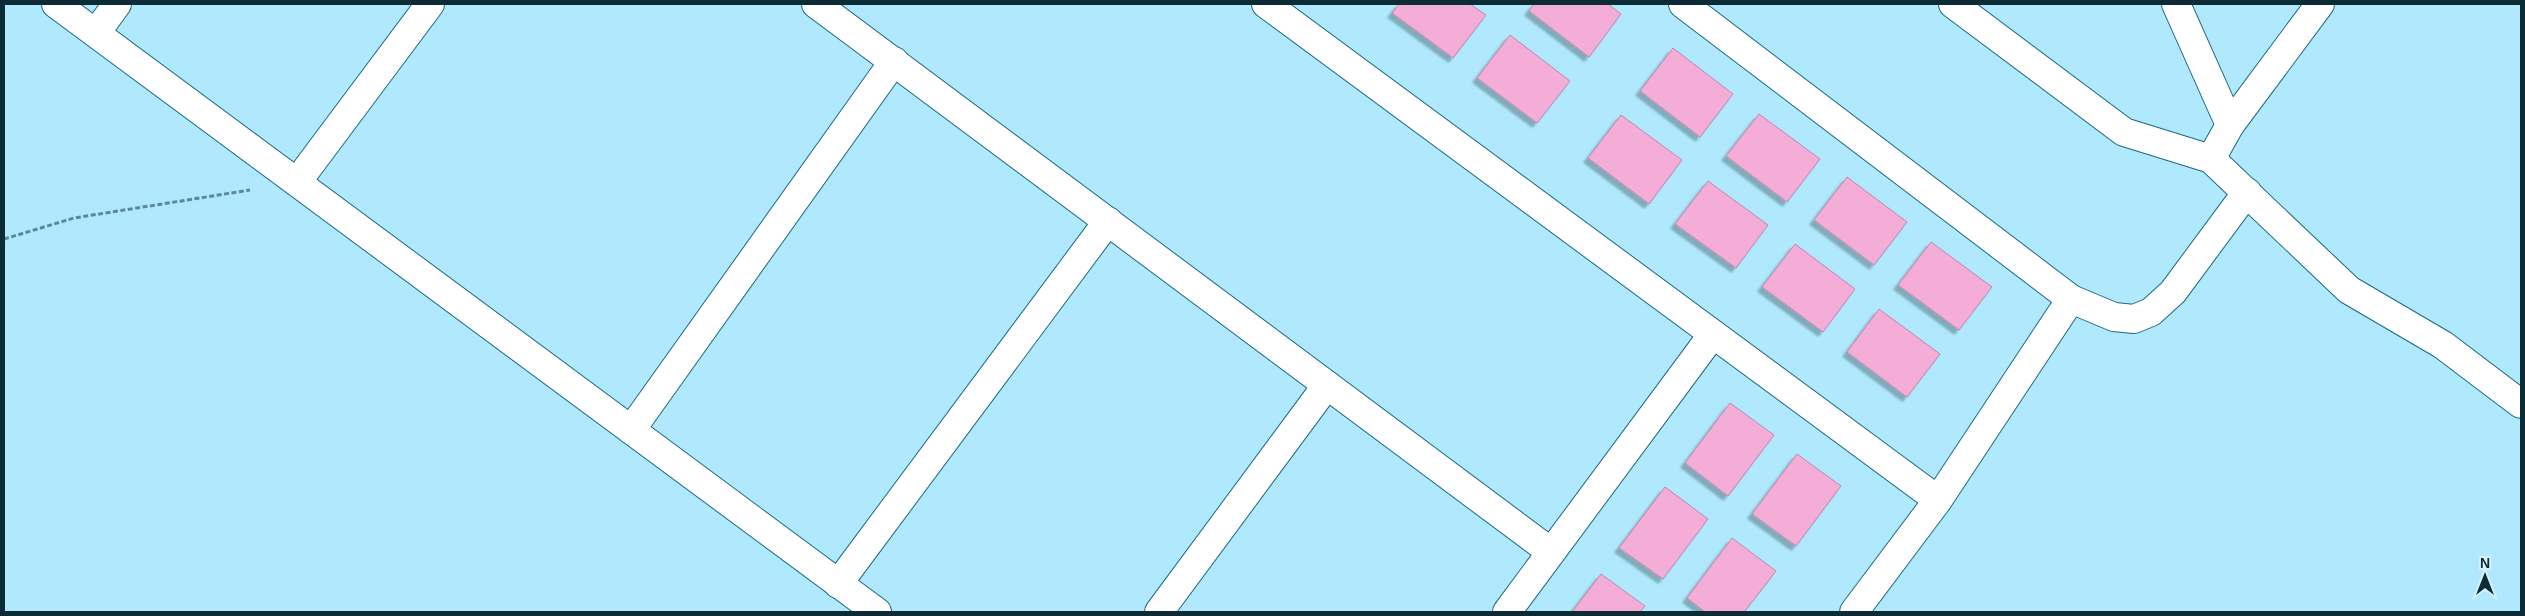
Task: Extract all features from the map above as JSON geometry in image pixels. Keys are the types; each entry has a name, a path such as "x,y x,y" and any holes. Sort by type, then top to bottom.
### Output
{"street":[{"path":"56,4 877,612"},
{"path":"96,33 117,4"},
{"path":"297,182 430,4"},
{"path":"816,4 1551,552"},
{"path":"1266,4 1938,500"},
{"path":"1683,4 2071,299 2114,317 2134,319 2150,312 2173,292 2247,192"},
{"path":"1953,4 2124,132 2211,159 2349,290 2443,345 2521,404"},
{"path":"2176,4 2230,125"},
{"path":"2211,159 2230,125 2320,4"},
{"path":"631,430 894,61"},
{"path":"838,584 1108,221"},
{"path":"1854,612 1938,500 2071,299"},
{"path":"1508,612 1713,334"},
{"path":"1159,612 1327,385"}],"path":[{"path":"4,239 74,218 297,182"}],"building":[{"path":"1399,4 1470,4 1486,15 1453,58 1392,13"},
{"path":"1534,4 1608,4 1621,14 1589,57 1529,11"},
{"path":"1510,35 1570,81 1537,123 1477,78"},
{"path":"1673,48 1733,94 1700,137 1640,91"},
{"path":"1759,114 1820,159 1787,202 1726,156"},
{"path":"1621,115 1682,160 1649,204 1588,158"},
{"path":"1847,177 1907,222 1874,265 1814,220"},
{"path":"1708,181 1768,225 1736,268 1675,224"},
{"path":"1931,242 1992,287 1959,330 1898,285"},
{"path":"1795,244 1855,289 1823,332 1762,287"},
{"path":"1879,309 1940,354 1907,397 1847,352"},
{"path":"1730,403 1774,435 1728,496 1685,463"},
{"path":"1797,454 1841,486 1796,546 1752,514"},
{"path":"1665,487 1708,519 1663,579 1619,548"},
{"path":"1732,538 1776,571 1744,612 1705,612 1687,598"},
{"path":"1601,574 1645,606 1640,612 1572,612"}]}
